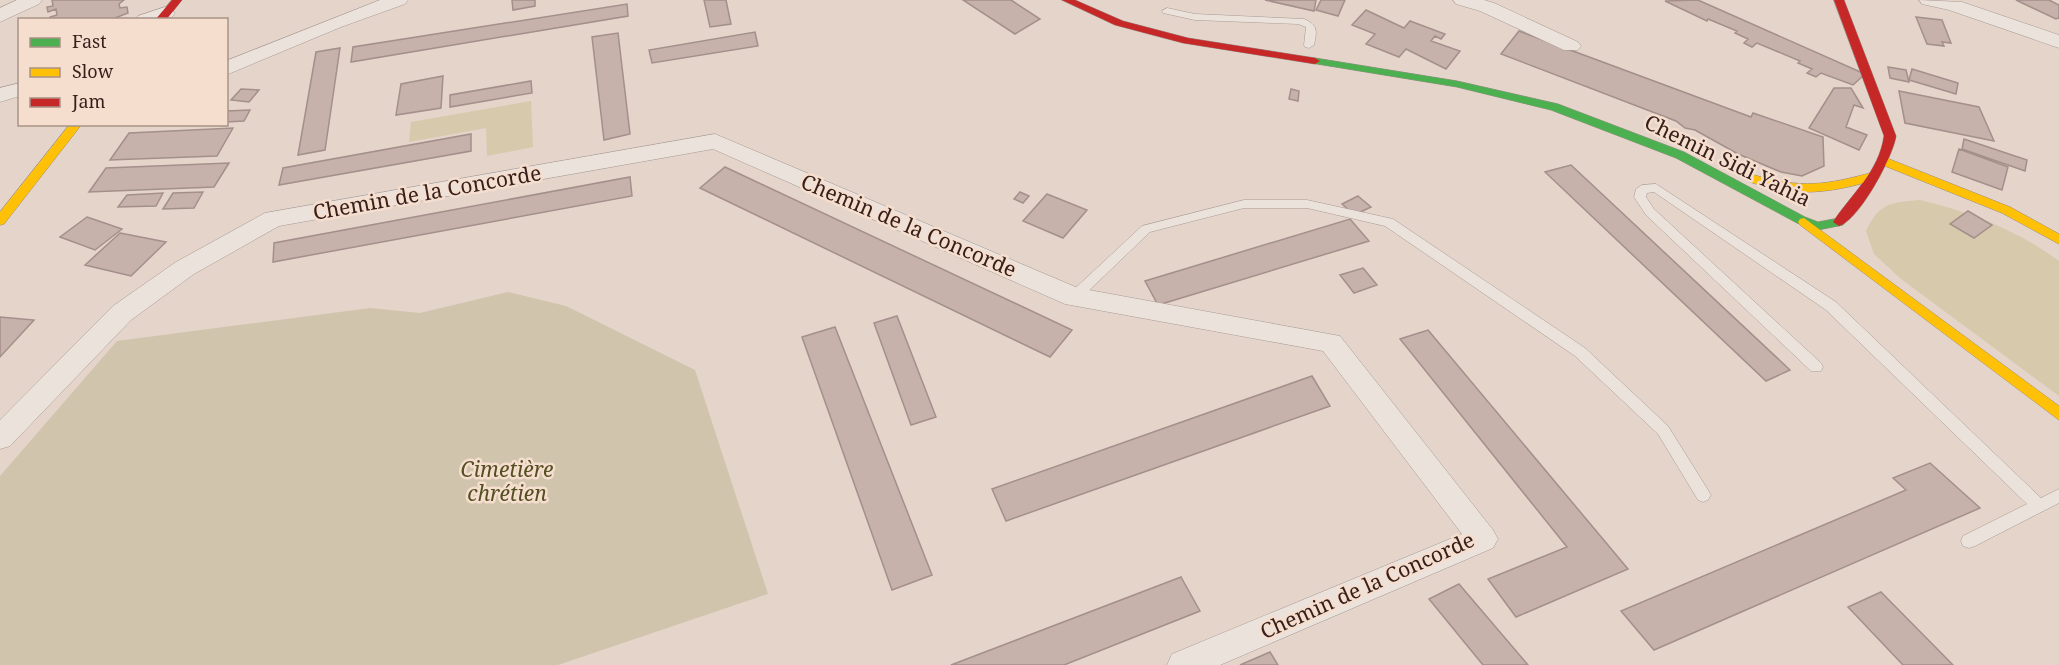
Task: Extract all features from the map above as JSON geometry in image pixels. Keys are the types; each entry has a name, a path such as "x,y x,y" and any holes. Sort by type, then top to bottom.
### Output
{"main road":[{"name":"Chemin Sidi Yahia","path":"1067,0 1119,23 1187,40 1457,84 1554,107 1619,130 1700,164 1801,220 1826,226 1840,222 1874,176"},
{"name":"Chemin Sidi Yahia","path":"1093,0 1145,19 1188,29 1309,45 1457,73 1546,95 1624,122 1760,182 1808,192 1832,189 1874,176"},
{"path":"1839,0 1890,136 1890,148 1874,176"},
{"path":"0,221 75,126"},
{"path":"1884,161 2006,210 2059,240"},
{"path":"1808,192 1800,207 1801,220 2059,414"}],"street":[{"path":"0,16 32,0"},
{"path":"228,68 334,22 398,0"},
{"path":"1463,0 1487,7 1571,46"},
{"path":"1929,0 1955,6 2059,42"},
{"path":"150,18 167,11"},
{"path":"0,95 18,90"},
{"name":"Chemin de la Concorde","path":"0,438 122,313 185,268 273,219 715,141 1074,297 1331,343 1483,539 1183,665"}],"lane":[{"path":"1167,11 1195,17 1300,21 1310,25 1312,30 1309,45"},
{"path":"1816,367 1650,212 1640,197 1642,189 1656,188 1831,306 2039,506"},
{"path":"1074,297 1146,229 1244,204 1307,204 1389,222 1580,352 1663,430 1703,495"},
{"path":"1969,541 2059,496"}],"shaded area":[{"path":"531,101 533,147 487,156 486,128 409,142 411,122"},
{"path":"1920,200 1992,223 2027,240 2059,261 2059,396 1901,279 1874,254 1866,231 1876,214 1893,203"}],"green space":[{"name":"Cimetière chrétien","path":"508,292 566,306 695,370 768,594 558,665 0,665 0,476 117,341 370,308 420,313"}],"building":[{"path":"52,0 124,0 119,4 120,8 127,7 128,13 115,18 50,18 57,15 56,9 48,12 47,7 53,6"},
{"path":"512,0 535,0 535,6 513,10"},
{"path":"704,0 726,0 731,24 710,27"},
{"path":"963,0 1011,0 1040,19 1015,34"},
{"path":"1265,0 1316,0 1314,11"},
{"path":"1321,0 1345,0 1338,16 1316,10"},
{"path":"1698,0 1865,74 1853,85 1821,73 1816,77 1807,73 1812,69 1798,63 1800,61 1757,43 1752,47 1744,43 1748,39 1735,33 1737,31 1708,19 1707,21 1665,1"},
{"path":"2016,0 2049,0 2059,5 2059,18 2056,19"},
{"path":"627,4 628,16 351,62 353,47"},
{"path":"1366,10 1404,28 1410,21 1445,34 1441,39 1435,36 1431,41 1460,51 1446,69 1406,49 1399,57 1366,44 1375,34 1352,25"},
{"path":"1916,17 1942,20 1951,43 1942,42 1944,46 1927,44"},
{"path":"1519,31 1751,117 1753,113 1823,137 1824,166 1802,176 1781,172 1738,154 1695,130 1685,128 1676,121 1501,54"},
{"path":"755,32 758,46 652,63 649,50"},
{"path":"618,33 630,134 604,140 592,37"},
{"path":"340,48 325,150 298,155 316,52"},
{"path":"1888,67 1906,70 1909,82 1890,78"},
{"path":"1912,69 1958,83 1956,94 1909,80"},
{"path":"443,76 441,108 396,115 401,84"},
{"path":"531,81 532,93 450,107 450,95"},
{"path":"1834,88 1851,88 1863,108 1854,105 1846,127 1867,135 1859,150 1809,128"},
{"path":"241,89 259,90 249,102 231,100"},
{"path":"1291,89 1299,91 1298,101 1289,99"},
{"path":"1899,91 1979,107 1994,141 1905,123"},
{"path":"250,110 244,121 228,122 228,111"},
{"path":"233,128 217,156 110,160 129,133"},
{"path":"471,134 471,151 279,185 283,168"},
{"path":"1964,139 2027,160 2025,171 1962,149"},
{"path":"1959,149 2008,167 2002,190 1952,172"},
{"path":"229,163 214,187 89,192 106,168"},
{"path":"1571,165 1790,370 1766,381 1545,172"},
{"path":"725,167 1072,330 1050,357 700,188"},
{"path":"630,177 632,196 273,262 274,243"},
{"path":"203,192 194,208 163,209 173,193"},
{"path":"1020,192 1029,196 1023,203 1014,199"},
{"path":"163,193 156,206 118,207 127,195"},
{"path":"1047,194 1087,210 1063,238 1023,221"},
{"path":"1358,196 1371,207 1354,215 1342,204"},
{"path":"1968,211 1992,225 1974,238 1950,224"},
{"path":"87,217 122,229 95,250 60,237"},
{"path":"1350,219 1369,241 1158,305 1145,281"},
{"path":"120,233 166,242 131,276 85,265"},
{"path":"1363,268 1377,285 1354,293 1340,275"},
{"path":"897,316 936,417 911,425 874,323"},
{"path":"0,317 34,320 0,357"},
{"path":"835,327 932,575 892,590 802,337"},
{"path":"1428,330 1628,569 1516,617 1488,579 1567,547 1400,339"},
{"path":"1312,376 1330,406 1006,521 992,489"},
{"path":"1930,463 1980,508 1654,650 1621,611 1906,490 1893,478"},
{"path":"1181,577 1200,611 1064,665 951,665"},
{"path":"1459,584 1528,665 1483,665 1429,599"},
{"path":"1881,592 1953,665 1903,665 1848,607"},
{"path":"1270,652 1278,665 1240,665"}],"traffic: fast":[{"path":"1315,61 1457,84 1554,107 1680,155 1801,220 1818,226 1839,222"}],"traffic: slow":[{"path":"0,221 75,126"},
{"path":"1884,161 2006,210 2059,240"},
{"path":"1754,179 1785,188 1814,189 1874,176"},
{"path":"1804,222 2059,414"}],"traffic: jam":[{"path":"162,18 177,0"},
{"path":"1067,0 1119,23 1187,41 1315,61"},
{"path":"1839,0 1890,136 1889,146 1879,169 1839,222"}]}
